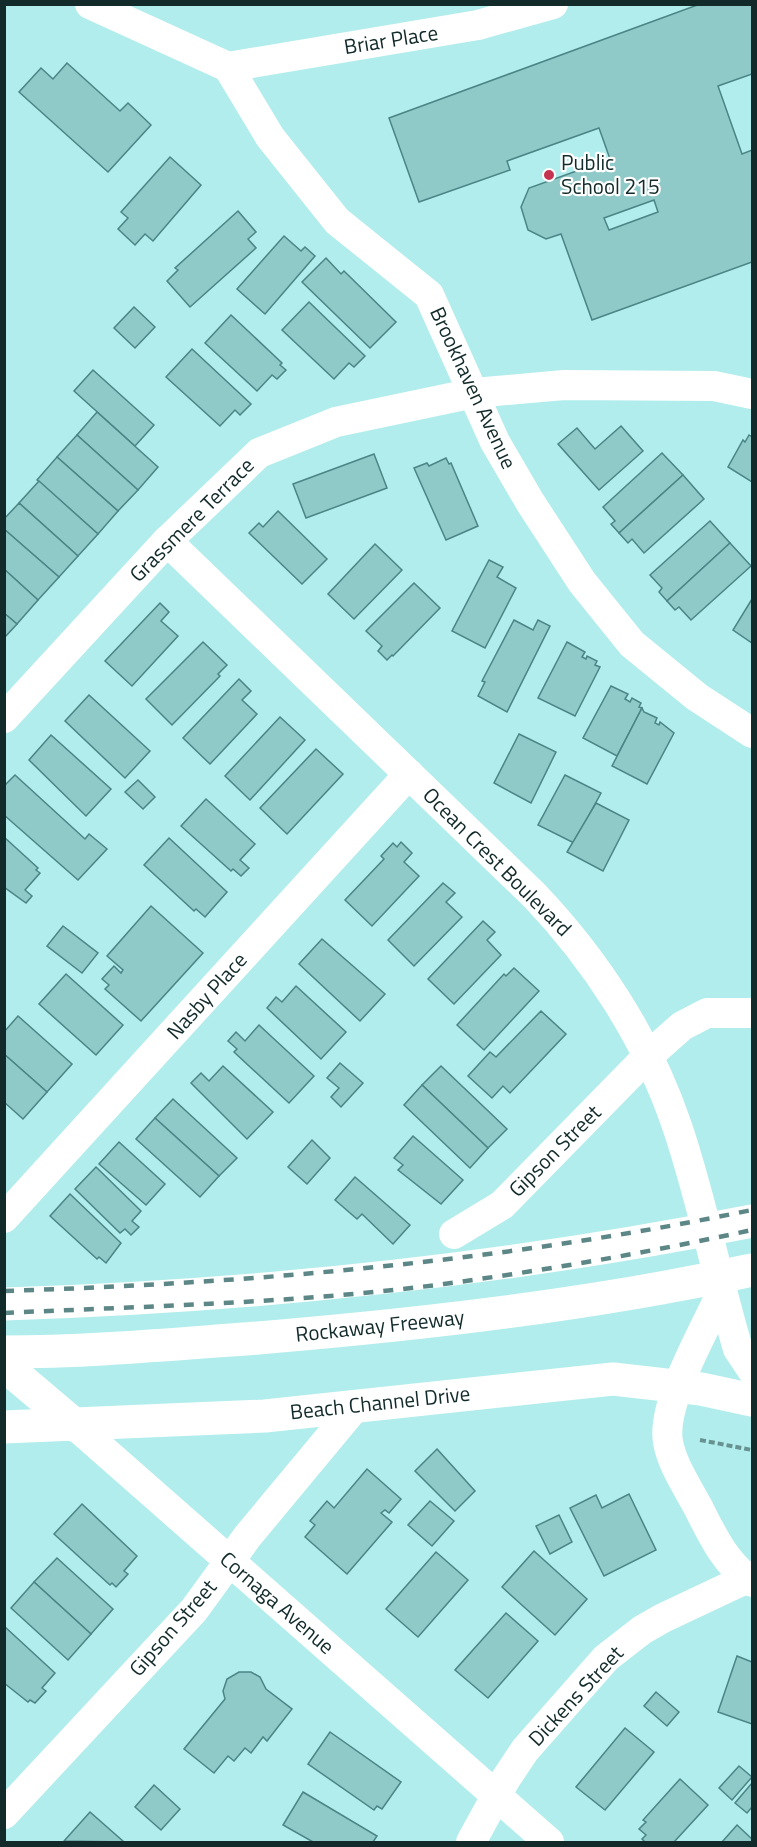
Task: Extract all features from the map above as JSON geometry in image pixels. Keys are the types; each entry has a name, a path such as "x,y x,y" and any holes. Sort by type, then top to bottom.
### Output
{"street":[{"path":"90,4 228,67"},
{"name":"Briar Place","path":"228,67 478,25 553,4"},
{"name":"Brookhaven Avenue","path":"228,67 270,137 337,220 429,295 495,442 530,502 582,582 632,644 697,698 753,733"},
{"name":"Grassmere Terrace","path":"4,718 167,541 259,453 336,422 474,393 576,385 714,386 753,394"},
{"name":"Ocean Crest Boulevard","path":"167,541 534,895 571,936 605,982 647,1057 677,1123 738,1349 753,1370"},
{"name":"Nasby Place","path":"4,1218 409,774"},
{"name":"Gipson Street","path":"454,1234 502,1205 647,1057 694,1018 707,1013 753,1013"},
{"path":"4,1304 217,1294 365,1280 556,1256 753,1221"},
{"name":"Rockaway Freeway","path":"4,1352 119,1348 317,1333 516,1311 720,1285 753,1269"},
{"path":"720,1285 678,1385 666,1428 670,1453 716,1543 751,1579"},
{"name":"Cornaga Avenue","path":"4,1365 549,1842"},
{"name":"Beach Channel Drive","path":"4,1427 76,1426 265,1416 592,1380 635,1380 678,1385 753,1400"},
{"name":"Gipson Street","path":"4,1814 194,1610 229,1561 355,1407"},
{"name":"Dickens Street","path":"471,1842 525,1750 606,1658 656,1622 751,1579"}],"path":[{"path":"690,1439 753,1450"}],"building":[{"path":"700,4 752,4 752,74 718,86 742,154 752,150 752,262 592,320 561,234 546,239 528,230 521,207 529,188 610,159 599,128 507,161 510,170 419,202 389,118","holes":["654,200 658,212 609,230 604,218"]},
{"path":"67,63 120,111 128,103 151,125 108,172 19,92 41,68 53,79"},
{"path":"170,157 201,185 153,241 145,234 135,245 118,229 128,218 121,212"},
{"path":"238,211 256,232 248,239 256,248 190,307 167,281 178,270 175,268"},
{"path":"284,236 301,251 305,247 315,256 265,314 237,289"},
{"path":"326,258 341,274 344,271 396,322 370,348 302,282"},
{"path":"309,302 365,356 354,367 349,363 334,379 282,330"},
{"path":"134,307 155,327 135,348 114,328"},
{"path":"231,315 282,363 280,365 286,370 277,379 272,375 257,391 205,343"},
{"path":"192,349 251,404 240,415 235,410 220,426 166,377"},
{"path":"93,370 154,425 135,446 74,391"},
{"path":"97,412 158,467 138,490 77,435"},
{"path":"621,426 643,451 599,490 558,444 577,428 595,449"},
{"path":"77,435 138,490 118,511 57,457"},
{"path":"749,435 752,437 752,482 728,467 743,440 745,442"},
{"path":"662,453 683,475 619,533 611,524 615,521 603,507"},
{"path":"374,454 387,488 306,518 293,484"},
{"path":"57,457 118,511 98,534 37,480"},
{"path":"446,458 449,464 451,463 478,526 446,540 414,468 427,463 429,466"},
{"path":"683,475 704,499 644,553 632,539 628,543 619,533"},
{"path":"39,481 98,534 78,556 19,503"},
{"path":"19,503 78,556 59,577 4,529 4,519"},
{"path":"278,511 327,559 302,584 249,533 259,523 263,527"},
{"path":"710,521 730,543 667,601 659,592 662,588 650,575"},
{"path":"4,529 59,577 38,600 4,569"},
{"path":"730,543 751,566 691,620 679,607 675,610 667,601"},
{"path":"375,544 402,570 354,619 328,594"},
{"path":"489,560 503,567 497,577 516,588 485,648 452,631"},
{"path":"4,569 38,600 17,624 4,613"},
{"path":"414,583 440,608 387,660 378,651 382,646 366,631"},
{"path":"752,599 752,643 733,630"},
{"path":"160,603 169,612 161,621 178,636 132,686 105,661"},
{"path":"4,613 17,624 4,638"},
{"path":"514,620 533,630 538,620 550,626 507,712 478,696 485,682 482,681"},
{"path":"203,642 227,665 218,674 220,676 172,725 146,699"},
{"path":"567,642 585,652 582,657 586,659 587,656 597,661 595,665 600,667 575,716 538,698"},
{"path":"239,679 251,691 242,700 257,714 210,764 183,738"},
{"path":"611,686 628,694 625,699 630,702 632,698 641,703 639,707 642,708 617,756 583,738"},
{"path":"89,695 150,751 125,778 65,721"},
{"path":"642,708 644,712 657,718 655,723 659,725 660,722 674,733 647,784 612,766"},
{"path":"280,717 305,740 250,800 225,776"},
{"path":"519,734 556,752 531,803 494,783"},
{"path":"51,735 111,789 86,816 29,760"},
{"path":"316,749 343,774 287,834 260,808"},
{"path":"15,775 85,839 89,834 107,849 78,880 4,815 4,786"},
{"path":"565,775 601,793 574,843 538,825"},
{"path":"138,780 155,797 143,809 125,792"},
{"path":"206,799 255,844 240,860 249,868 241,876 233,869 231,871 181,826"},
{"path":"596,803 629,820 603,871 567,852"},
{"path":"4,837 38,868 36,870 40,873 25,890 32,896 26,903 4,887"},
{"path":"169,838 227,892 205,917 196,909 194,911 144,865"},
{"path":"401,842 412,853 404,862 419,876 372,926 345,900 384,859 381,856 393,843 397,847"},
{"path":"443,883 455,893 446,902 462,917 414,966 388,940"},
{"path":"151,906 203,953 141,1021 105,989 109,985 102,979 114,966 121,973 123,970 107,956"},
{"path":"483,921 495,932 487,940 501,955 454,1004 428,979"},
{"path":"63,926 98,953 82,973 47,946"},
{"path":"322,939 385,994 360,1021 299,964"},
{"path":"514,968 539,991 484,1050 457,1025 504,974 506,976"},
{"path":"66,974 123,1025 96,1055 39,1004"},
{"path":"296,986 346,1032 321,1059 267,1008 276,997 282,1002"},
{"path":"541,1011 566,1034 510,1093 503,1086 492,1098 468,1076 490,1052 496,1057"},
{"path":"18,1016 72,1064 47,1092 4,1054 4,1032"},
{"path":"259,1025 314,1076 289,1103 234,1052 237,1049 228,1041 236,1032 245,1041"},
{"path":"4,1054 47,1092 23,1119 4,1102"},
{"path":"340,1063 363,1083 341,1107 331,1097 339,1088 327,1078"},
{"path":"223,1066 273,1112 247,1139 191,1083 201,1073 209,1081"},
{"path":"441,1066 507,1129 488,1148 422,1085"},
{"path":"422,1085 488,1148 470,1168 404,1105"},
{"path":"173,1099 237,1158 219,1176 155,1118"},
{"path":"155,1118 219,1176 200,1197 136,1139"},
{"path":"413,1136 463,1180 441,1204 398,1170 403,1165 394,1158"},
{"path":"312,1140 330,1158 307,1184 288,1167"},
{"path":"119,1142 165,1184 146,1205 99,1164"},
{"path":"96,1167 141,1211 132,1221 139,1227 131,1235 125,1229 120,1233 75,1189"},
{"path":"355,1177 410,1225 393,1244 362,1214 357,1219 335,1200"},
{"path":"70,1194 121,1243 106,1263 99,1257 97,1259 50,1216"},
{"path":"437,1449 475,1491 455,1511 415,1471"},
{"path":"367,1469 401,1499 389,1513 385,1510 381,1513 392,1522 347,1574 305,1537 315,1525 310,1521 327,1501 334,1508"},
{"path":"629,1494 656,1550 604,1576 570,1508 596,1495 602,1508"},
{"path":"430,1501 454,1521 432,1546 408,1525"},
{"path":"82,1504 137,1556 124,1571 128,1574 116,1587 112,1583 110,1585 54,1534"},
{"path":"559,1515 572,1542 550,1554 536,1526"},
{"path":"534,1551 587,1599 555,1635 502,1587"},
{"path":"436,1552 468,1580 418,1637 386,1609"},
{"path":"57,1558 113,1609 91,1634 34,1582"},
{"path":"34,1582 91,1634 68,1660 11,1608"},
{"path":"506,1613 538,1641 488,1698 455,1670"},
{"path":"4,1626 55,1673 42,1688 46,1691 35,1703 30,1700 28,1702 4,1683"},
{"path":"737,1656 752,1662 752,1724 718,1712"},
{"path":"239,1672 251,1672 260,1677 266,1689 292,1709 267,1741 263,1737 251,1753 245,1748 234,1761 228,1756 214,1773 184,1749 225,1699 223,1691 227,1679"},
{"path":"656,1692 679,1712 667,1726 644,1706"},
{"path":"625,1728 654,1752 605,1810 576,1787"},
{"path":"330,1732 401,1782 382,1809 377,1806 374,1810 308,1764"},
{"path":"739,1766 752,1777 732,1800 719,1788"},
{"path":"680,1779 708,1805 674,1842 645,1842 642,1839 646,1835 639,1829 646,1822 643,1820"},
{"path":"752,1783 752,1807 747,1813 735,1803"},
{"path":"154,1785 180,1809 161,1830 135,1807"},
{"path":"303,1792 377,1836 373,1842 313,1842 283,1825"},
{"path":"90,1812 124,1842 64,1841"},
{"path":"737,1825 752,1839 752,1842 722,1842"}],"railway":[{"path":"4,1291 193,1282 380,1267 566,1243 752,1210"},
{"path":"4,1313 335,1296 444,1284 560,1267 752,1230"}],"place":[{"name":"Public School 215","path":"549,175"}]}
